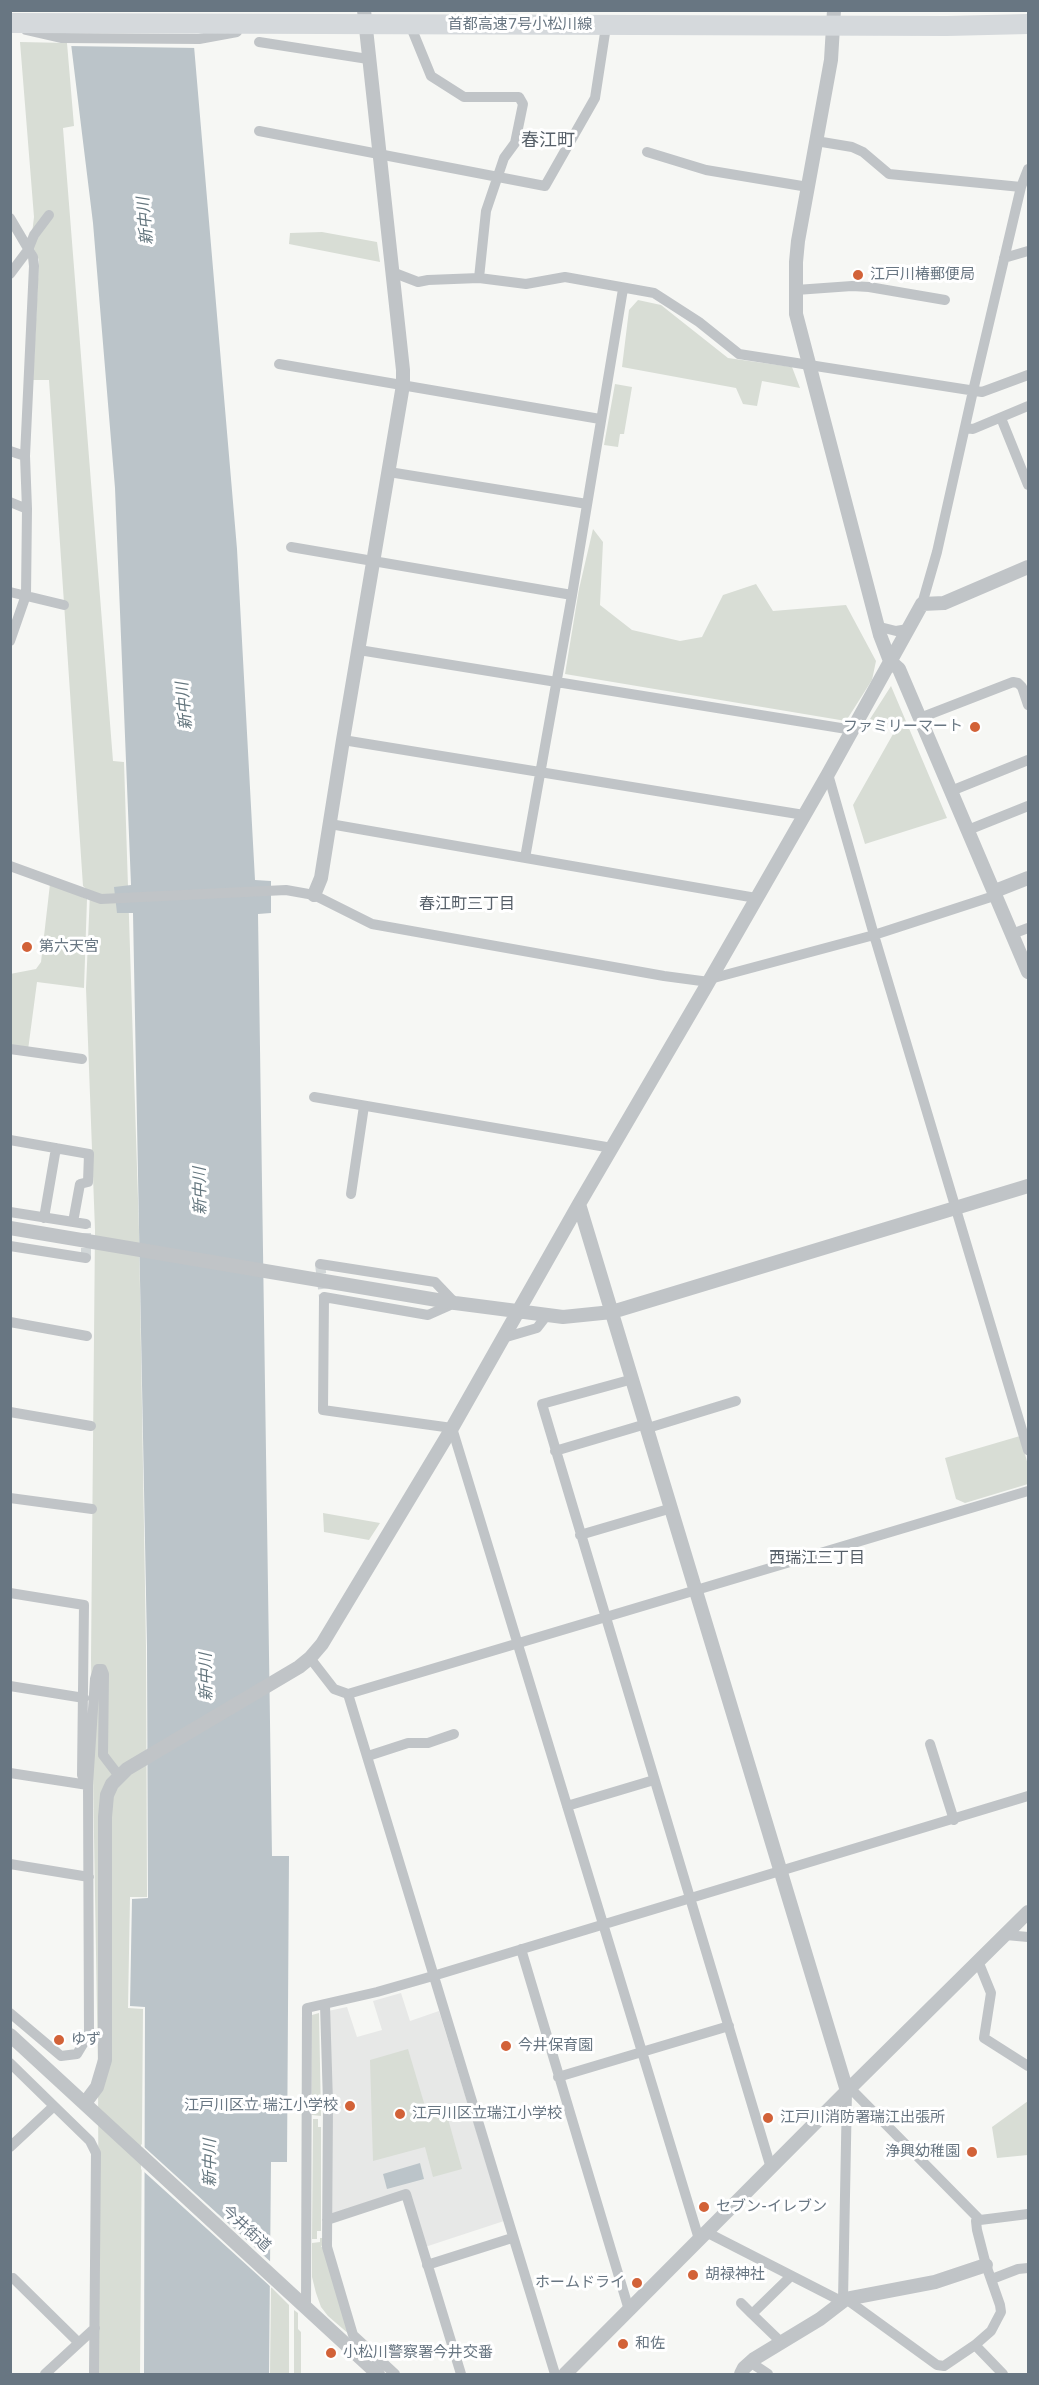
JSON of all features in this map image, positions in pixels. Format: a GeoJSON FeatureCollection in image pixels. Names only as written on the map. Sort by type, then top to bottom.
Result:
{"type":"FeatureCollection","features":[{"type":"Feature","properties":{"kind":"highway","name":"首都高速7号小松川線"},"geometry":{"type":"LineString","coordinates":[[263,10],[937,14],[1029,11]]}},
{"type":"Feature","properties":{"kind":"highway","name":"首都高速7号小松川線"},"geometry":{"type":"LineString","coordinates":[[19,27],[1029,24]]}},
{"type":"Feature","properties":{"kind":"street"},"geometry":{"type":"LineString","coordinates":[[231,10],[231,32]]}},
{"type":"Feature","properties":{"kind":"street"},"geometry":{"type":"LineString","coordinates":[[314,895],[321,878],[342,740],[403,385],[363,10]]}},
{"type":"Feature","properties":{"kind":"street"},"geometry":{"type":"LineString","coordinates":[[834,10],[831,60],[798,241],[796,315],[876,626],[890,661],[899,669],[1029,972]]}},
{"type":"Feature","properties":{"kind":"street"},"geometry":{"type":"LineString","coordinates":[[10,30],[19,27],[61,38],[199,39],[231,32],[833,34],[1029,32]]}},
{"type":"Feature","properties":{"kind":"street"},"geometry":{"type":"LineString","coordinates":[[413,32],[431,76],[464,97],[519,98],[523,104],[515,143],[504,158],[486,212],[479,278]]}},
{"type":"Feature","properties":{"kind":"street"},"geometry":{"type":"LineString","coordinates":[[259,131],[544,186],[595,98],[605,33]]}},
{"type":"Feature","properties":{"kind":"street"},"geometry":{"type":"LineString","coordinates":[[260,42],[368,59]]}},
{"type":"Feature","properties":{"kind":"street"},"geometry":{"type":"LineString","coordinates":[[816,141],[852,147],[863,152],[889,174],[1021,188]]}},
{"type":"Feature","properties":{"kind":"street"},"geometry":{"type":"LineString","coordinates":[[647,152],[706,170],[808,187]]}},
{"type":"Feature","properties":{"kind":"street"},"geometry":{"type":"LineString","coordinates":[[84,2103],[98,2087],[105,2060],[105,1817],[107,1795],[123,1772],[298,1667],[310,1658],[331,1632],[452,1428],[853,730],[921,604],[937,552],[1021,188],[1029,169]]}},
{"type":"Feature","properties":{"kind":"street"},"geometry":{"type":"LineString","coordinates":[[10,274],[49,215]]}},
{"type":"Feature","properties":{"kind":"street"},"geometry":{"type":"LineString","coordinates":[[10,218],[33,257],[34,266],[25,456],[26,595],[10,640]]}},
{"type":"Feature","properties":{"kind":"street"},"geometry":{"type":"LineString","coordinates":[[1004,258],[1029,251]]}},
{"type":"Feature","properties":{"kind":"street"},"geometry":{"type":"LineString","coordinates":[[392,272],[413,282],[479,278],[526,284],[565,277],[654,293],[699,322],[739,354],[982,392],[1029,375]]}},
{"type":"Feature","properties":{"kind":"street"},"geometry":{"type":"LineString","coordinates":[[796,290],[869,287],[945,300]]}},
{"type":"Feature","properties":{"kind":"street"},"geometry":{"type":"LineString","coordinates":[[525,858],[623,289]]}},
{"type":"Feature","properties":{"kind":"street"},"geometry":{"type":"LineString","coordinates":[[279,364],[600,419]]}},
{"type":"Feature","properties":{"kind":"street"},"geometry":{"type":"LineString","coordinates":[[965,428],[973,429],[1029,406]]}},
{"type":"Feature","properties":{"kind":"street"},"geometry":{"type":"LineString","coordinates":[[1001,418],[1029,485]]}},
{"type":"Feature","properties":{"kind":"street"},"geometry":{"type":"LineString","coordinates":[[10,451],[25,456]]}},
{"type":"Feature","properties":{"kind":"street"},"geometry":{"type":"LineString","coordinates":[[389,472],[587,504]]}},
{"type":"Feature","properties":{"kind":"street"},"geometry":{"type":"LineString","coordinates":[[10,502],[27,509]]}},
{"type":"Feature","properties":{"kind":"street"},"geometry":{"type":"LineString","coordinates":[[291,547],[572,595]]}},
{"type":"Feature","properties":{"kind":"street"},"geometry":{"type":"LineString","coordinates":[[921,604],[944,603],[1029,567]]}},
{"type":"Feature","properties":{"kind":"street"},"geometry":{"type":"LineString","coordinates":[[10,592],[64,605]]}},
{"type":"Feature","properties":{"kind":"street"},"geometry":{"type":"LineString","coordinates":[[876,626],[896,631],[908,629]]}},
{"type":"Feature","properties":{"kind":"street"},"geometry":{"type":"LineString","coordinates":[[359,650],[853,730]]}},
{"type":"Feature","properties":{"kind":"street"},"geometry":{"type":"LineString","coordinates":[[920,718],[1013,682],[1022,687],[1029,705]]}},
{"type":"Feature","properties":{"kind":"street"},"geometry":{"type":"LineString","coordinates":[[342,740],[804,815]]}},
{"type":"Feature","properties":{"kind":"street"},"geometry":{"type":"LineString","coordinates":[[951,791],[1029,760]]}},
{"type":"Feature","properties":{"kind":"street"},"geometry":{"type":"LineString","coordinates":[[828,774],[1029,1450]]}},
{"type":"Feature","properties":{"kind":"street"},"geometry":{"type":"LineString","coordinates":[[968,830],[1029,806]]}},
{"type":"Feature","properties":{"kind":"street"},"geometry":{"type":"LineString","coordinates":[[330,824],[756,898]]}},
{"type":"Feature","properties":{"kind":"street"},"geometry":{"type":"LineString","coordinates":[[10,866],[101,899],[286,890],[314,895],[372,924],[664,976],[709,981],[874,935],[996,893],[1029,878]]}},
{"type":"Feature","properties":{"kind":"street"},"geometry":{"type":"LineString","coordinates":[[1012,934],[1029,928]]}},
{"type":"Feature","properties":{"kind":"street"},"geometry":{"type":"LineString","coordinates":[[10,1049],[82,1059]]}},
{"type":"Feature","properties":{"kind":"street"},"geometry":{"type":"LineString","coordinates":[[314,1097],[612,1148]]}},
{"type":"Feature","properties":{"kind":"street"},"geometry":{"type":"LineString","coordinates":[[351,1194],[364,1106]]}},
{"type":"Feature","properties":{"kind":"street"},"geometry":{"type":"LineString","coordinates":[[10,1140],[89,1154],[88,1182],[80,1184],[73,1222]]}},
{"type":"Feature","properties":{"kind":"street"},"geometry":{"type":"LineString","coordinates":[[44,1218],[56,1148]]}},
{"type":"Feature","properties":{"kind":"street"},"geometry":{"type":"LineString","coordinates":[[10,1228],[455,1303],[563,1317],[612,1312],[1029,1186]]}},
{"type":"Feature","properties":{"kind":"street"},"geometry":{"type":"LineString","coordinates":[[579,1204],[849,2089],[843,2300]]}},
{"type":"Feature","properties":{"kind":"street"},"geometry":{"type":"LineString","coordinates":[[10,1212],[86,1224]]}},
{"type":"Feature","properties":{"kind":"street"},"geometry":{"type":"LineString","coordinates":[[10,1246],[86,1258]]}},
{"type":"Feature","properties":{"kind":"street"},"geometry":{"type":"LineString","coordinates":[[320,1264],[435,1282],[455,1303]]}},
{"type":"Feature","properties":{"kind":"street"},"geometry":{"type":"LineString","coordinates":[[452,1428],[323,1410],[324,1297],[428,1315],[455,1303]]}},
{"type":"Feature","properties":{"kind":"street"},"geometry":{"type":"LineString","coordinates":[[503,1338],[537,1328],[547,1315]]}},
{"type":"Feature","properties":{"kind":"street"},"geometry":{"type":"LineString","coordinates":[[10,1322],[87,1336]]}},
{"type":"Feature","properties":{"kind":"street"},"geometry":{"type":"LineString","coordinates":[[633,1378],[542,1404],[771,2168]]}},
{"type":"Feature","properties":{"kind":"street"},"geometry":{"type":"LineString","coordinates":[[555,1450],[736,1401]]}},
{"type":"Feature","properties":{"kind":"street"},"geometry":{"type":"LineString","coordinates":[[10,1412],[91,1426]]}},
{"type":"Feature","properties":{"kind":"street"},"geometry":{"type":"LineString","coordinates":[[452,1428],[642,2052],[702,2236],[843,2300],[944,2371],[991,2331],[1001,2312],[986,2265],[976,2221],[1029,2214]]}},
{"type":"Feature","properties":{"kind":"street"},"geometry":{"type":"LineString","coordinates":[[310,1658],[334,1689],[348,1694],[1029,1491]]}},
{"type":"Feature","properties":{"kind":"street"},"geometry":{"type":"LineString","coordinates":[[10,1498],[92,1509]]}},
{"type":"Feature","properties":{"kind":"street"},"geometry":{"type":"LineString","coordinates":[[580,1535],[672,1508]]}},
{"type":"Feature","properties":{"kind":"street"},"geometry":{"type":"LineString","coordinates":[[10,1593],[84,1605],[82,1775],[88,1785]]}},
{"type":"Feature","properties":{"kind":"street"},"geometry":{"type":"LineString","coordinates":[[10,2013],[61,2056],[77,2054],[89,2034],[88,1785],[95,1678],[98,1669],[102,1669],[104,1674],[103,1755],[123,1772]]}},
{"type":"Feature","properties":{"kind":"street"},"geometry":{"type":"LineString","coordinates":[[10,1686],[84,1698]]}},
{"type":"Feature","properties":{"kind":"street"},"geometry":{"type":"LineString","coordinates":[[348,1694],[555,2374]]}},
{"type":"Feature","properties":{"kind":"street"},"geometry":{"type":"LineString","coordinates":[[368,1756],[408,1743],[428,1743],[454,1734]]}},
{"type":"Feature","properties":{"kind":"street"},"geometry":{"type":"LineString","coordinates":[[930,1744],[954,1820]]}},
{"type":"Feature","properties":{"kind":"street"},"geometry":{"type":"LineString","coordinates":[[10,1773],[88,1785]]}},
{"type":"Feature","properties":{"kind":"street"},"geometry":{"type":"LineString","coordinates":[[567,1806],[654,1780]]}},
{"type":"Feature","properties":{"kind":"street"},"geometry":{"type":"LineString","coordinates":[[306,2307],[307,2008],[434,1976],[1029,1796]]}},
{"type":"Feature","properties":{"kind":"street"},"geometry":{"type":"LineString","coordinates":[[10,1863],[89,1877]]}},
{"type":"Feature","properties":{"kind":"street"},"geometry":{"type":"LineString","coordinates":[[565,2374],[1029,1912]]}},
{"type":"Feature","properties":{"kind":"street"},"geometry":{"type":"LineString","coordinates":[[1006,1935],[1029,1937]]}},
{"type":"Feature","properties":{"kind":"street"},"geometry":{"type":"LineString","coordinates":[[521,1949],[629,2310]]}},
{"type":"Feature","properties":{"kind":"street"},"geometry":{"type":"LineString","coordinates":[[978,1961],[991,1993],[984,2038],[1029,2066]]}},
{"type":"Feature","properties":{"kind":"street"},"geometry":{"type":"LineString","coordinates":[[325,2005],[328,2103],[327,2247],[353,2335],[395,2374]]}},
{"type":"Feature","properties":{"kind":"street"},"geometry":{"type":"LineString","coordinates":[[558,2076],[729,2026]]}},
{"type":"Feature","properties":{"kind":"street","name":"今井街道"},"geometry":{"type":"LineString","coordinates":[[10,2035],[378,2374]]}},
{"type":"Feature","properties":{"kind":"street"},"geometry":{"type":"LineString","coordinates":[[10,2063],[90,2141],[96,2153],[94,2374]]}},
{"type":"Feature","properties":{"kind":"street"},"geometry":{"type":"LineString","coordinates":[[849,2089],[980,2220]]}},
{"type":"Feature","properties":{"kind":"street"},"geometry":{"type":"LineString","coordinates":[[10,2146],[54,2106]]}},
{"type":"Feature","properties":{"kind":"street"},"geometry":{"type":"LineString","coordinates":[[327,2220],[406,2194],[460,2374]]}},
{"type":"Feature","properties":{"kind":"street"},"geometry":{"type":"LineString","coordinates":[[427,2265],[512,2238]]}},
{"type":"Feature","properties":{"kind":"street"},"geometry":{"type":"LineString","coordinates":[[741,2374],[750,2362],[820,2319],[843,2300],[935,2282],[986,2265]]}},
{"type":"Feature","properties":{"kind":"street"},"geometry":{"type":"LineString","coordinates":[[992,2279],[1018,2269],[1029,2268]]}},
{"type":"Feature","properties":{"kind":"street"},"geometry":{"type":"LineString","coordinates":[[752,2314],[790,2276]]}},
{"type":"Feature","properties":{"kind":"street"},"geometry":{"type":"LineString","coordinates":[[14,2278],[78,2342]]}},
{"type":"Feature","properties":{"kind":"street"},"geometry":{"type":"LineString","coordinates":[[741,2303],[781,2342]]}},
{"type":"Feature","properties":{"kind":"street"},"geometry":{"type":"LineString","coordinates":[[45,2374],[95,2328]]}},
{"type":"Feature","properties":{"kind":"street"},"geometry":{"type":"LineString","coordinates":[[975,2345],[1003,2374]]}},
{"type":"Feature","properties":{"kind":"street"},"geometry":{"type":"LineString","coordinates":[[750,2362],[768,2374]]}},
{"type":"Feature","properties":{"kind":"shaded area"},"geometry":{"type":"Polygon","coordinates":[[[20,42],[67,43],[74,126],[63,128],[113,761],[124,762],[139,1230],[146,1647],[147,1897],[130,1897],[128,2008],[143,2009],[140,2374],[99,2374],[98,2071],[91,1659],[95,1230],[86,988],[90,892],[83,886],[49,380],[33,380],[39,260],[31,242],[34,217],[20,42]]]}},
{"type":"Feature","properties":{"kind":"shaded area"},"geometry":{"type":"Polygon","coordinates":[[[322,232],[377,242],[380,262],[289,244],[290,233],[322,232]]]}},
{"type":"Feature","properties":{"kind":"shaded area"},"geometry":{"type":"Polygon","coordinates":[[[638,300],[661,305],[728,358],[792,367],[800,388],[762,381],[757,406],[743,404],[736,388],[622,367],[629,310],[638,300]]]}},
{"type":"Feature","properties":{"kind":"shaded area"},"geometry":{"type":"Polygon","coordinates":[[[615,384],[632,387],[624,434],[620,434],[618,447],[604,445],[615,384]]]}},
{"type":"Feature","properties":{"kind":"shaded area"},"geometry":{"type":"Polygon","coordinates":[[[593,529],[603,542],[600,605],[632,630],[680,641],[702,637],[723,595],[756,584],[773,611],[846,605],[876,661],[872,680],[846,721],[565,674],[579,589],[593,529]]]}},
{"type":"Feature","properties":{"kind":"shaded area"},"geometry":{"type":"Polygon","coordinates":[[[891,686],[947,818],[865,844],[853,805],[897,727],[870,719],[891,686]]]}},
{"type":"Feature","properties":{"kind":"shaded area"},"geometry":{"type":"Polygon","coordinates":[[[50,884],[87,899],[84,988],[37,982],[28,1050],[11,1047],[10,974],[36,969],[41,962],[50,884]]]}},
{"type":"Feature","properties":{"kind":"shaded area"},"geometry":{"type":"Polygon","coordinates":[[[1020,1436],[1028,1465],[1028,1484],[965,1503],[956,1499],[945,1458],[1020,1436]]]}},
{"type":"Feature","properties":{"kind":"shaded area"},"geometry":{"type":"Polygon","coordinates":[[[323,1513],[380,1523],[369,1540],[324,1532],[323,1513]]]}},
{"type":"Feature","properties":{"kind":"shaded area","name":"江戸川区立瑞江小学校"},"geometry":{"type":"Polygon","coordinates":[[[401,1993],[410,2021],[439,2011],[504,2221],[425,2247],[409,2191],[331,2215],[328,2011],[347,2007],[357,2037],[382,2030],[373,2001],[401,1993]]]}},
{"type":"Feature","properties":{"kind":"shaded area"},"geometry":{"type":"Polygon","coordinates":[[[319,2013],[321,2116],[312,2115],[312,2015],[319,2013]]]}},
{"type":"Feature","properties":{"kind":"shaded area"},"geometry":{"type":"Polygon","coordinates":[[[408,2049],[427,2113],[445,2108],[462,2169],[433,2177],[425,2147],[373,2161],[370,2060],[408,2049]]]}},
{"type":"Feature","properties":{"kind":"shaded area"},"geometry":{"type":"Polygon","coordinates":[[[1028,2101],[1028,2155],[997,2158],[992,2127],[1028,2101]]]}},
{"type":"Feature","properties":{"kind":"shaded area"},"geometry":{"type":"Polygon","coordinates":[[[313,2119],[318,2119],[318,2127],[321,2127],[321,2231],[317,2231],[317,2239],[312,2239],[313,2119]]]}},
{"type":"Feature","properties":{"kind":"shaded area"},"geometry":{"type":"Polygon","coordinates":[[[320,2238],[324,2238],[324,2245],[321,2246],[327,2253],[350,2335],[328,2316],[321,2307],[316,2293],[312,2277],[312,2243],[320,2242],[320,2238]]]}},
{"type":"Feature","properties":{"kind":"shaded area"},"geometry":{"type":"Polygon","coordinates":[[[271,2287],[289,2305],[289,2374],[270,2374],[271,2287]]]}},
{"type":"Feature","properties":{"kind":"shaded area"},"geometry":{"type":"Polygon","coordinates":[[[294,2310],[298,2313],[298,2329],[301,2332],[301,2374],[294,2374],[294,2310]]]}},
{"type":"Feature","properties":{"kind":"water","name":"新中川"},"geometry":{"type":"Polygon","coordinates":[[[67,11],[191,11],[237,549],[255,880],[271,881],[271,913],[258,914],[272,1856],[289,1856],[287,2162],[271,2162],[269,2374],[144,2374],[145,2007],[130,2006],[132,1899],[148,1898],[147,1646],[133,913],[117,913],[114,887],[131,885],[115,488],[93,223],[67,11]]]}},
{"type":"Feature","properties":{"kind":"water"},"geometry":{"type":"Polygon","coordinates":[[[420,2163],[424,2179],[387,2189],[383,2174],[420,2163]]]}},
{"type":"Feature","properties":{"kind":"pier"},"geometry":{"type":"Polygon","coordinates":[[[64,10],[194,10],[198,48],[68,46],[64,10]]]}},
{"type":"Feature","properties":{"kind":"pier"},"geometry":{"type":"Polygon","coordinates":[[[141,2144],[273,2264],[272,2288],[141,2169],[141,2144]]]}},
{"type":"Feature","properties":{"kind":"tunnel"},"geometry":{"type":"LineString","coordinates":[[86,1224],[86,1258]]}},
{"type":"Feature","properties":{"kind":"tunnel"},"geometry":{"type":"LineString","coordinates":[[320,1264],[324,1297]]}},
{"type":"Feature","properties":{"kind":"place","name":"江戸川椿郵便局"},"geometry":{"type":"Point","coordinates":[858,275]}},
{"type":"Feature","properties":{"kind":"place","name":"ファミリーマート"},"geometry":{"type":"Point","coordinates":[975,727]}},
{"type":"Feature","properties":{"kind":"place","name":"第六天宮"},"geometry":{"type":"Point","coordinates":[27,947]}},
{"type":"Feature","properties":{"kind":"place","name":"ゆず"},"geometry":{"type":"Point","coordinates":[59,2040]}},
{"type":"Feature","properties":{"kind":"place","name":"今井保育園"},"geometry":{"type":"Point","coordinates":[506,2046]}},
{"type":"Feature","properties":{"kind":"place","name":"江戸川区立 瑞江小学校"},"geometry":{"type":"Point","coordinates":[350,2106]}},
{"type":"Feature","properties":{"kind":"place","name":"江戸川区立瑞江小学校"},"geometry":{"type":"Point","coordinates":[400,2114]}},
{"type":"Feature","properties":{"kind":"place","name":"江戸川消防署瑞江出張所"},"geometry":{"type":"Point","coordinates":[768,2118]}},
{"type":"Feature","properties":{"kind":"place","name":"浄興幼稚園"},"geometry":{"type":"Point","coordinates":[972,2152]}},
{"type":"Feature","properties":{"kind":"place","name":"セブン-イレブン"},"geometry":{"type":"Point","coordinates":[704,2207]}},
{"type":"Feature","properties":{"kind":"place","name":"胡禄神社"},"geometry":{"type":"Point","coordinates":[693,2275]}},
{"type":"Feature","properties":{"kind":"place","name":"ホームドライ"},"geometry":{"type":"Point","coordinates":[637,2283]}},
{"type":"Feature","properties":{"kind":"place","name":"和佐"},"geometry":{"type":"Point","coordinates":[623,2344]}},
{"type":"Feature","properties":{"kind":"place","name":"小松川警察署今井交番"},"geometry":{"type":"Point","coordinates":[331,2353]}},
{"type":"Feature","properties":{"kind":"district","name":"春江町"},"geometry":{"type":"Point","coordinates":[548,141]}},
{"type":"Feature","properties":{"kind":"district","name":"春江町三丁目"},"geometry":{"type":"Point","coordinates":[467,905]}},
{"type":"Feature","properties":{"kind":"district","name":"西瑞江三丁目"},"geometry":{"type":"Point","coordinates":[817,1559]}}]}
